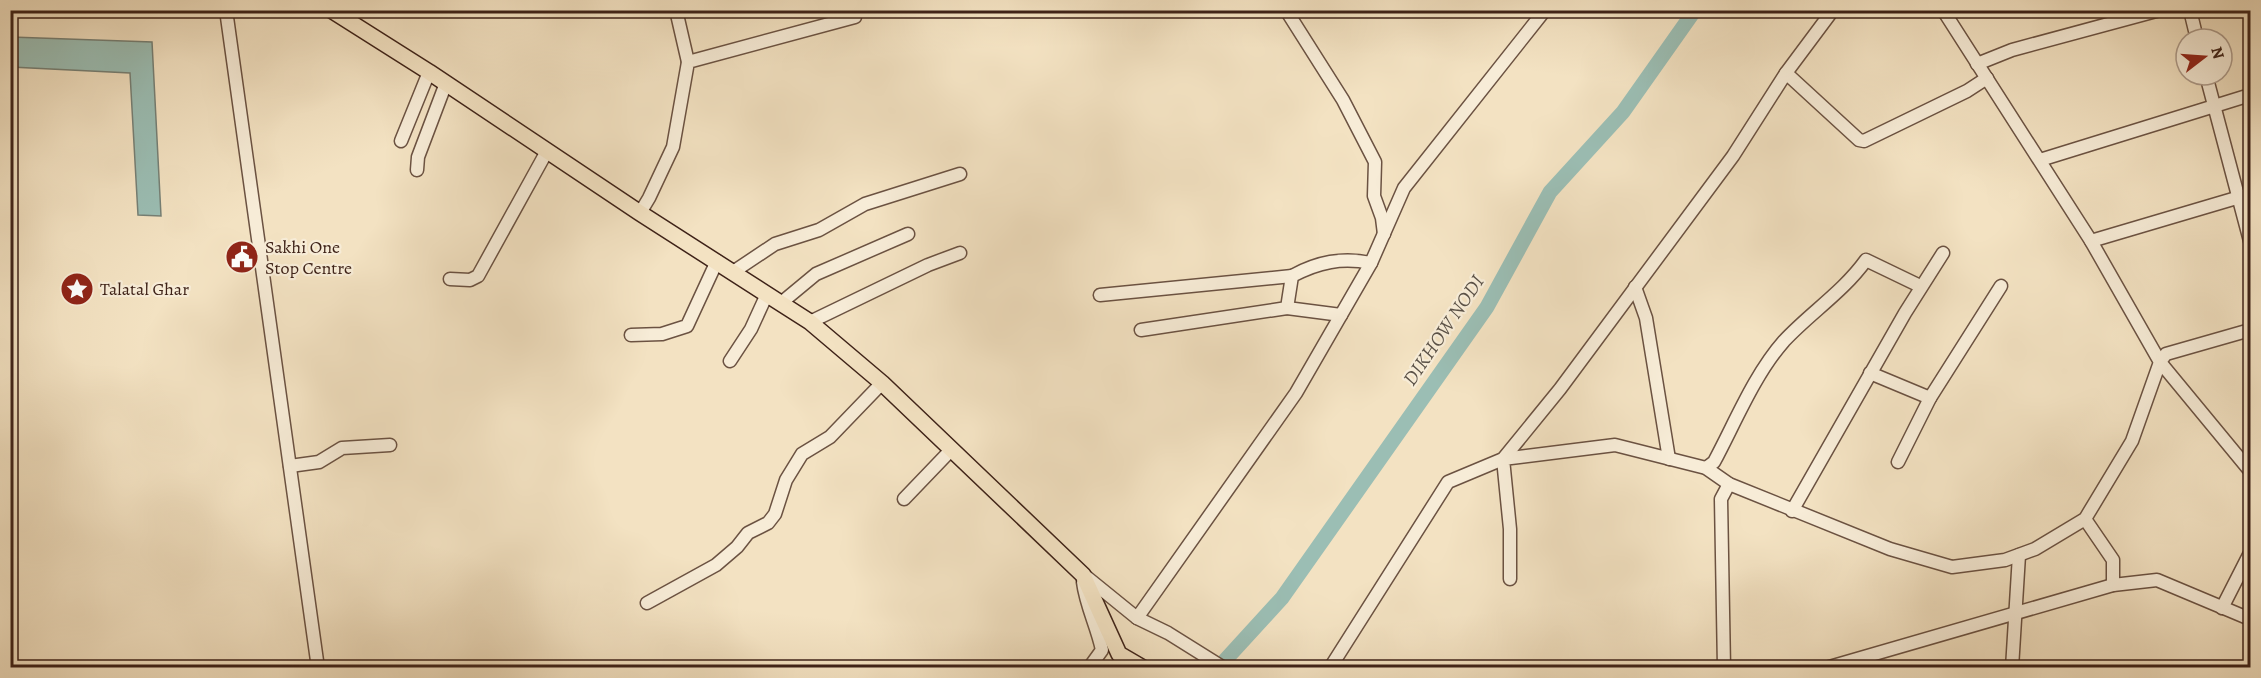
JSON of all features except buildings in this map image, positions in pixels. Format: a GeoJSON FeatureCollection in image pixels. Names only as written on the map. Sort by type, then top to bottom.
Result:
{"type":"FeatureCollection","features":[{"type":"Feature","properties":{"kind":"main road"},"geometry":{"type":"LineString","coordinates":[[331,10],[810,322],[882,383],[1083,575],[1105,629],[1119,654],[1143,668]]}},
{"type":"Feature","properties":{"kind":"street"},"geometry":{"type":"LineString","coordinates":[[226,10],[318,668]]}},
{"type":"Feature","properties":{"kind":"street"},"geometry":{"type":"LineString","coordinates":[[640,213],[673,147],[688,62],[676,10]]}},
{"type":"Feature","properties":{"kind":"street"},"geometry":{"type":"LineString","coordinates":[[688,62],[855,17],[856,10]]}},
{"type":"Feature","properties":{"kind":"street"},"geometry":{"type":"LineString","coordinates":[[1286,10],[1343,100],[1375,162],[1374,196],[1382,218],[1384,235]]}},
{"type":"Feature","properties":{"kind":"street"},"geometry":{"type":"LineString","coordinates":[[1137,618],[1296,393],[1371,263],[1404,188],[1545,10]]}},
{"type":"Feature","properties":{"kind":"street"},"geometry":{"type":"LineString","coordinates":[[1510,579],[1510,529],[1503,459],[1733,156],[1786,73],[1833,10]]}},
{"type":"Feature","properties":{"kind":"street"},"geometry":{"type":"LineString","coordinates":[[1943,10],[2091,241],[2160,362],[2250,471]]}},
{"type":"Feature","properties":{"kind":"street"},"geometry":{"type":"LineString","coordinates":[[1977,64],[2012,50],[2160,10]]}},
{"type":"Feature","properties":{"kind":"street"},"geometry":{"type":"LineString","coordinates":[[2190,10],[2194,27]]}},
{"type":"Feature","properties":{"kind":"street"},"geometry":{"type":"LineString","coordinates":[[401,141],[429,72]]}},
{"type":"Feature","properties":{"kind":"street"},"geometry":{"type":"LineString","coordinates":[[1786,73],[1859,141],[1864,141],[1967,91],[1987,78]]}},
{"type":"Feature","properties":{"kind":"street"},"geometry":{"type":"LineString","coordinates":[[417,170],[418,157],[446,83]]}},
{"type":"Feature","properties":{"kind":"street"},"geometry":{"type":"LineString","coordinates":[[2209,87],[2245,195],[2250,241]]}},
{"type":"Feature","properties":{"kind":"street"},"geometry":{"type":"LineString","coordinates":[[2040,160],[2250,95]]}},
{"type":"Feature","properties":{"kind":"street"},"geometry":{"type":"LineString","coordinates":[[450,279],[471,280],[478,276],[547,151]]}},
{"type":"Feature","properties":{"kind":"street"},"geometry":{"type":"LineString","coordinates":[[733,272],[776,244],[819,230],[865,204],[960,174]]}},
{"type":"Feature","properties":{"kind":"street"},"geometry":{"type":"LineString","coordinates":[[2091,241],[2245,195]]}},
{"type":"Feature","properties":{"kind":"street"},"geometry":{"type":"LineString","coordinates":[[781,303],[816,274],[908,234]]}},
{"type":"Feature","properties":{"kind":"street"},"geometry":{"type":"LineString","coordinates":[[1792,511],[1920,286],[1943,253]]}},
{"type":"Feature","properties":{"kind":"street"},"geometry":{"type":"LineString","coordinates":[[810,322],[928,265],[960,254]]}},
{"type":"Feature","properties":{"kind":"street"},"geometry":{"type":"LineString","coordinates":[[1100,295],[1292,276],[1313,264],[1352,259],[1371,263]]}},
{"type":"Feature","properties":{"kind":"street"},"geometry":{"type":"LineString","coordinates":[[1706,468],[1714,462],[1766,365],[1784,342],[1852,280],[1866,260],[1920,286]]}},
{"type":"Feature","properties":{"kind":"street"},"geometry":{"type":"LineString","coordinates":[[631,335],[662,334],[687,326],[717,261]]}},
{"type":"Feature","properties":{"kind":"street"},"geometry":{"type":"LineString","coordinates":[[1287,308],[1292,276]]}},
{"type":"Feature","properties":{"kind":"street"},"geometry":{"type":"LineString","coordinates":[[1898,462],[1930,398],[2001,286]]}},
{"type":"Feature","properties":{"kind":"street"},"geometry":{"type":"LineString","coordinates":[[1635,287],[1646,318],[1669,459]]}},
{"type":"Feature","properties":{"kind":"street"},"geometry":{"type":"LineString","coordinates":[[730,361],[751,329],[767,294]]}},
{"type":"Feature","properties":{"kind":"street"},"geometry":{"type":"LineString","coordinates":[[1141,330],[1287,308],[1304,313],[1341,315]]}},
{"type":"Feature","properties":{"kind":"street"},"geometry":{"type":"LineString","coordinates":[[1330,668],[1448,482],[1503,459],[1615,446],[1706,468],[1730,484],[1890,549],[1952,567],[2005,560],[2035,549],[2085,519],[2132,441],[2160,362],[2166,354],[2250,330]]}},
{"type":"Feature","properties":{"kind":"street"},"geometry":{"type":"LineString","coordinates":[[1870,373],[1930,398]]}},
{"type":"Feature","properties":{"kind":"street"},"geometry":{"type":"LineString","coordinates":[[647,603],[716,565],[737,547],[748,533],[768,523],[775,514],[786,480],[802,454],[830,437],[882,383]]}},
{"type":"Feature","properties":{"kind":"street"},"geometry":{"type":"LineString","coordinates":[[290,466],[319,462],[342,448],[390,445]]}},
{"type":"Feature","properties":{"kind":"street"},"geometry":{"type":"LineString","coordinates":[[904,499],[951,450]]}},
{"type":"Feature","properties":{"kind":"street"},"geometry":{"type":"LineString","coordinates":[[1724,668],[1721,499],[1730,484]]}},
{"type":"Feature","properties":{"kind":"street"},"geometry":{"type":"LineString","coordinates":[[2085,519],[2113,560],[2113,585]]}},
{"type":"Feature","properties":{"kind":"street"},"geometry":{"type":"LineString","coordinates":[[2222,608],[2250,553]]}},
{"type":"Feature","properties":{"kind":"street"},"geometry":{"type":"LineString","coordinates":[[2012,668],[2019,555]]}},
{"type":"Feature","properties":{"kind":"street"},"geometry":{"type":"LineString","coordinates":[[1083,575],[1137,618],[1168,633],[1224,668]]}},
{"type":"Feature","properties":{"kind":"street"},"geometry":{"type":"LineString","coordinates":[[1083,575],[1086,603],[1098,630],[1102,650],[1089,668]]}},
{"type":"Feature","properties":{"kind":"street"},"geometry":{"type":"LineString","coordinates":[[1826,668],[1860,663],[2113,585],[2157,580],[2250,619]]}},
{"type":"Feature","properties":{"kind":"water"},"geometry":{"type":"Polygon","coordinates":[[[11,37],[152,42],[161,216],[138,215],[130,73],[11,67],[11,37]]]}},
{"type":"Feature","properties":{"kind":"waterway","name":"DIKHOW NODI"},"geometry":{"type":"LineString","coordinates":[[1218,668],[1282,598],[1487,307],[1550,192],[1623,112],[1695,10]]}},
{"type":"Feature","properties":{"kind":"place","name":"Sakhi One Stop Centre"},"geometry":{"type":"Point","coordinates":[242,257]}},
{"type":"Feature","properties":{"kind":"place","name":"Talatal Ghar"},"geometry":{"type":"Point","coordinates":[77,289]}}]}
